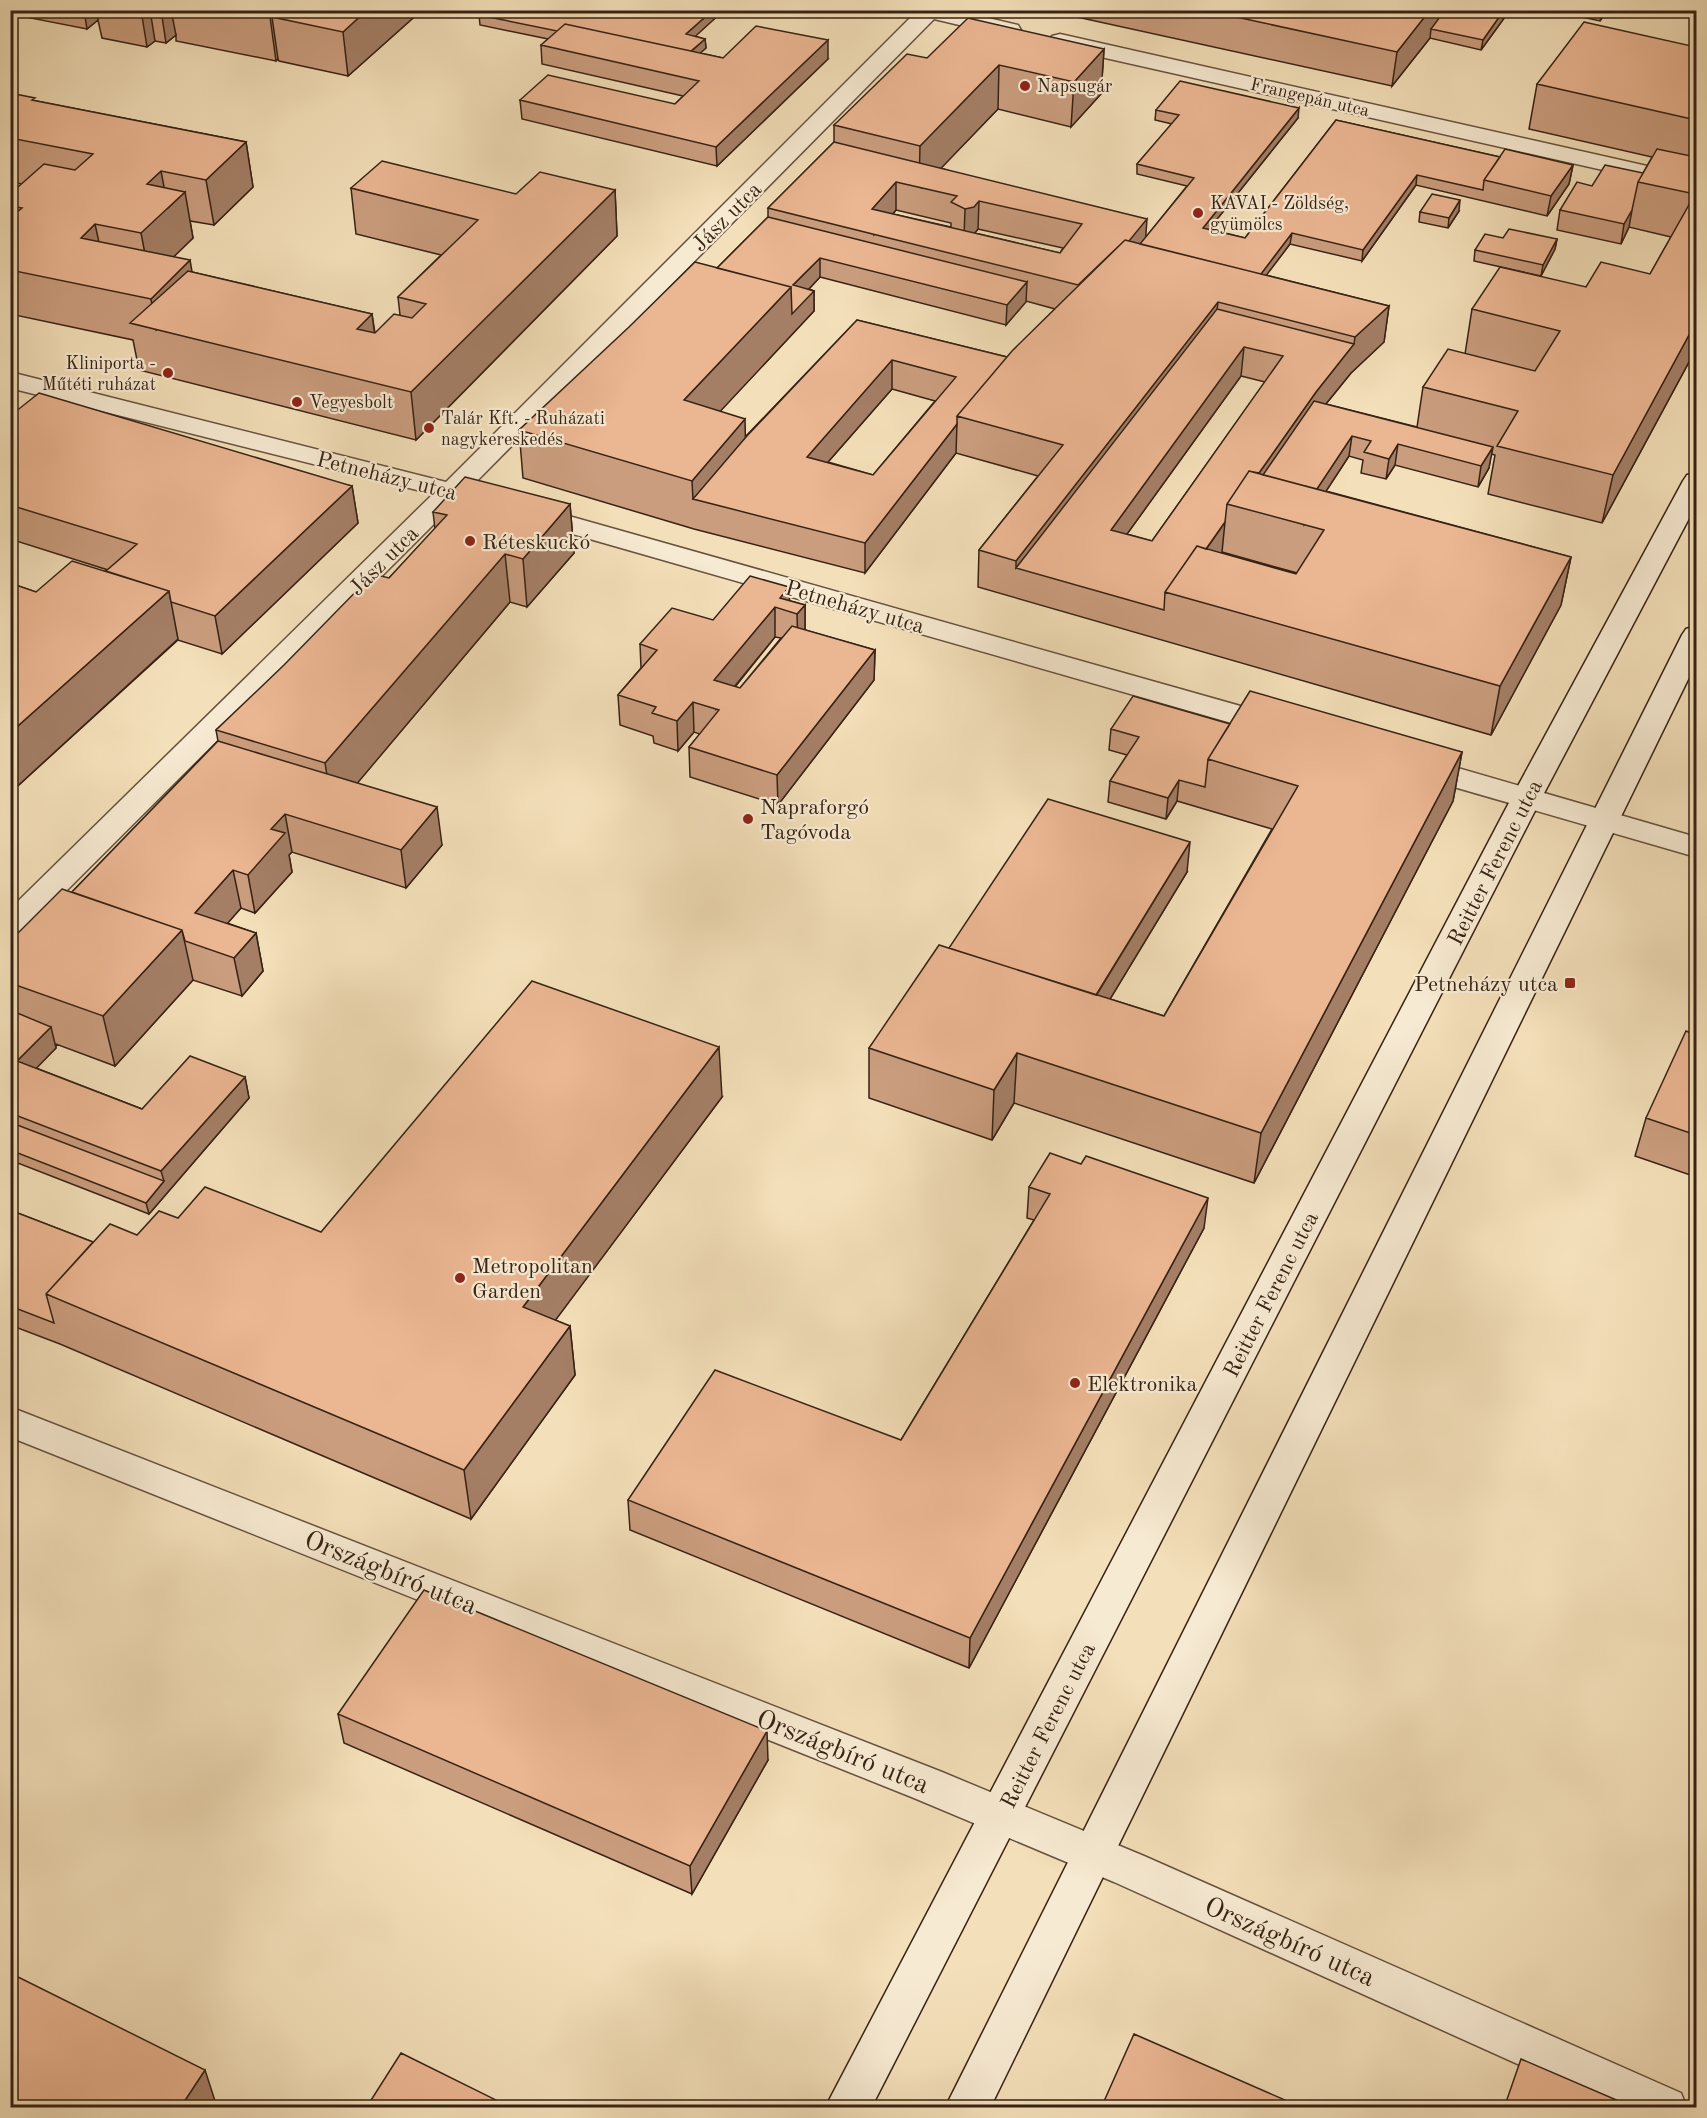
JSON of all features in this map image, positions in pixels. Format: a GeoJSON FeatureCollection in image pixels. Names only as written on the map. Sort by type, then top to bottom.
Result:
{"type":"FeatureCollection","features":[{"type":"Feature","properties":{"kind":"street","name":"Frangepán utca"},"geometry":{"type":"LineString","coordinates":[[927,11],[1696,184]]}},
{"type":"Feature","properties":{"kind":"street","name":"Jász utca"},"geometry":{"type":"LineString","coordinates":[[10,928],[452,491],[927,11]]}},
{"type":"Feature","properties":{"kind":"street","name":"Petneházy utca"},"geometry":{"type":"LineString","coordinates":[[10,380],[452,491],[1301,733]]}},
{"type":"Feature","properties":{"kind":"street","name":"Reitter Ferenc utca"},"geometry":{"type":"LineString","coordinates":[[847,2108],[1527,797],[1696,481]]}},
{"type":"Feature","properties":{"kind":"street"},"geometry":{"type":"LineString","coordinates":[[967,2108],[1696,635]]}},
{"type":"Feature","properties":{"kind":"street"},"geometry":{"type":"LineString","coordinates":[[1393,759],[1696,847]]}},
{"type":"Feature","properties":{"kind":"street","name":"Országbíró utca"},"geometry":{"type":"LineString","coordinates":[[10,1421],[1093,1853],[1665,2108]]}},
{"type":"Feature","properties":{"kind":"building"},"geometry":{"type":"Polygon","coordinates":[[[237,10],[278,10],[270,17],[237,10]]]}},
{"type":"Feature","properties":{"kind":"building"},"geometry":{"type":"Polygon","coordinates":[[[280,10],[367,10],[343,32],[272,17],[280,10]]]}},
{"type":"Feature","properties":{"kind":"building"},"geometry":{"type":"Polygon","coordinates":[[[485,10],[558,10],[584,16],[590,10],[713,10],[686,34],[705,39],[691,51],[565,24],[557,31],[479,15],[485,10]]]}},
{"type":"Feature","properties":{"kind":"building"},"geometry":{"type":"Polygon","coordinates":[[[1204,10],[1430,10],[1397,52],[1204,10]]]}},
{"type":"Feature","properties":{"kind":"building"},"geometry":{"type":"Polygon","coordinates":[[[1445,10],[1504,10],[1483,40],[1431,29],[1445,10]]]}},
{"type":"Feature","properties":{"kind":"building"},"geometry":{"type":"Polygon","coordinates":[[[968,18],[1104,49],[1074,82],[999,65],[920,146],[834,125],[907,54],[927,58],[968,18]]]}},
{"type":"Feature","properties":{"kind":"building"},"geometry":{"type":"Polygon","coordinates":[[[1584,22],[1696,47],[1696,120],[1537,84],[1584,22]]]}},
{"type":"Feature","properties":{"kind":"building"},"geometry":{"type":"Polygon","coordinates":[[[565,24],[723,58],[756,26],[828,40],[716,147],[520,100],[548,75],[675,104],[699,81],[541,45],[565,24]]]}},
{"type":"Feature","properties":{"kind":"building"},"geometry":{"type":"Polygon","coordinates":[[[1180,81],[1299,108],[1203,228],[1245,238],[1336,120],[1500,157],[1484,180],[1483,190],[1417,175],[1363,250],[1292,233],[1261,274],[1140,244],[1194,178],[1137,164],[1179,115],[1156,110],[1180,81]]]}},
{"type":"Feature","properties":{"kind":"building"},"geometry":{"type":"Polygon","coordinates":[[[10,93],[35,98],[32,100],[246,142],[206,180],[161,171],[147,184],[185,192],[141,233],[95,224],[81,238],[190,260],[151,299],[10,270],[10,218],[22,208],[10,206],[10,194],[44,164],[75,170],[93,154],[10,138],[10,93]]]}},
{"type":"Feature","properties":{"kind":"building"},"geometry":{"type":"Polygon","coordinates":[[[834,142],[1147,219],[1129,241],[1125,240],[1078,285],[768,208],[834,142]],[[896,182],[872,209],[1060,253],[1082,224],[979,201],[974,207],[965,209],[951,202],[957,196],[896,182]]]}},
{"type":"Feature","properties":{"kind":"building"},"geometry":{"type":"Polygon","coordinates":[[[1505,149],[1573,165],[1551,196],[1484,180],[1505,149]]]}},
{"type":"Feature","properties":{"kind":"building"},"geometry":{"type":"Polygon","coordinates":[[[1657,149],[1696,157],[1696,322],[1613,475],[1497,446],[1518,411],[1423,387],[1448,349],[1535,371],[1560,331],[1472,309],[1500,267],[1586,287],[1601,262],[1650,274],[1695,194],[1638,182],[1657,149]]]}},
{"type":"Feature","properties":{"kind":"building"},"geometry":{"type":"Polygon","coordinates":[[[382,161],[516,194],[540,172],[615,190],[411,392],[130,323],[188,271],[372,314],[357,329],[375,333],[394,314],[412,318],[426,304],[398,297],[478,220],[351,188],[382,161]]]}},
{"type":"Feature","properties":{"kind":"building"},"geometry":{"type":"Polygon","coordinates":[[[1605,165],[1643,173],[1638,182],[1632,210],[1624,224],[1560,210],[1577,182],[1592,186],[1605,165]]]}},
{"type":"Feature","properties":{"kind":"building"},"geometry":{"type":"Polygon","coordinates":[[[1432,194],[1460,200],[1449,218],[1420,212],[1432,194]]]}},
{"type":"Feature","properties":{"kind":"building"},"geometry":{"type":"Polygon","coordinates":[[[768,217],[1027,282],[1007,305],[820,258],[793,285],[814,291],[792,314],[791,287],[717,268],[768,217]]]}},
{"type":"Feature","properties":{"kind":"building"},"geometry":{"type":"Polygon","coordinates":[[[1509,229],[1557,239],[1543,265],[1475,250],[1485,234],[1503,238],[1509,229]]]}},
{"type":"Feature","properties":{"kind":"building"},"geometry":{"type":"Polygon","coordinates":[[[1125,240],[1389,306],[1355,337],[1218,302],[1016,561],[979,550],[1063,445],[957,416],[1012,351],[1125,240]]]}},
{"type":"Feature","properties":{"kind":"building"},"geometry":{"type":"Polygon","coordinates":[[[695,262],[791,287],[684,400],[745,419],[692,481],[519,430],[629,327],[695,262]]]}},
{"type":"Feature","properties":{"kind":"building"},"geometry":{"type":"Polygon","coordinates":[[[1217,309],[1354,344],[1316,392],[1259,473],[1249,471],[1227,504],[1225,522],[1206,549],[1197,546],[1165,592],[1164,610],[1016,568],[1217,309]],[[1244,347],[1111,530],[1152,541],[1283,356],[1244,347]]]}},
{"type":"Feature","properties":{"kind":"building"},"geometry":{"type":"Polygon","coordinates":[[[857,320],[1007,357],[957,416],[957,424],[865,543],[693,499],[746,437],[857,320]],[[892,360],[807,457],[873,475],[956,377],[892,360]]]}},
{"type":"Feature","properties":{"kind":"building"},"geometry":{"type":"Polygon","coordinates":[[[39,393],[352,486],[215,616],[171,602],[169,591],[106,571],[137,544],[10,505],[10,416],[39,393]]]}},
{"type":"Feature","properties":{"kind":"building"},"geometry":{"type":"Polygon","coordinates":[[[1314,401],[1493,447],[1481,466],[1398,444],[1389,459],[1364,452],[1371,441],[1352,436],[1317,489],[1263,475],[1314,401]]]}},
{"type":"Feature","properties":{"kind":"building"},"geometry":{"type":"Polygon","coordinates":[[[1249,471],[1571,557],[1500,686],[1165,592],[1197,546],[1296,574],[1324,530],[1227,504],[1249,471]]]}},
{"type":"Feature","properties":{"kind":"building"},"geometry":{"type":"Polygon","coordinates":[[[465,477],[570,504],[523,559],[505,554],[325,763],[216,730],[284,665],[373,574],[389,578],[447,515],[433,512],[465,477]]]}},
{"type":"Feature","properties":{"kind":"building"},"geometry":{"type":"Polygon","coordinates":[[[72,561],[169,591],[10,733],[10,583],[36,592],[72,561]]]}},
{"type":"Feature","properties":{"kind":"building","name":"Napraforgó Tagóvoda"},"geometry":{"type":"Polygon","coordinates":[[[750,576],[789,587],[780,598],[805,605],[797,614],[775,607],[714,680],[740,688],[792,626],[875,650],[777,775],[689,747],[719,710],[693,702],[677,721],[652,713],[656,707],[618,695],[657,650],[640,644],[672,608],[713,620],[750,576]]]}},
{"type":"Feature","properties":{"kind":"building"},"geometry":{"type":"Polygon","coordinates":[[[1250,691],[1462,752],[1261,1133],[1017,1053],[994,1090],[869,1048],[939,945],[1164,1016],[1298,786],[1208,759],[1250,691]]]}},
{"type":"Feature","properties":{"kind":"building"},"geometry":{"type":"Polygon","coordinates":[[[1133,696],[1230,724],[1208,759],[1205,787],[1179,780],[1168,798],[1110,781],[1139,737],[1111,729],[1133,696]]]}},
{"type":"Feature","properties":{"kind":"building"},"geometry":{"type":"Polygon","coordinates":[[[218,741],[437,807],[401,850],[285,814],[271,829],[285,833],[248,875],[233,870],[195,913],[256,933],[234,958],[185,941],[182,930],[72,892],[218,741]]]}},
{"type":"Feature","properties":{"kind":"building"},"geometry":{"type":"Polygon","coordinates":[[[1048,799],[1190,842],[1096,995],[949,948],[1048,799]]]}},
{"type":"Feature","properties":{"kind":"building"},"geometry":{"type":"Polygon","coordinates":[[[62,889],[182,930],[103,1016],[10,983],[10,941],[62,889]]]}},
{"type":"Feature","properties":{"kind":"building","name":"Metropolitan Garden"},"geometry":{"type":"Polygon","coordinates":[[[532,981],[719,1047],[523,1307],[570,1326],[464,1470],[46,1294],[110,1224],[137,1235],[159,1211],[178,1218],[205,1187],[321,1232],[532,981]]]}},
{"type":"Feature","properties":{"kind":"building"},"geometry":{"type":"Polygon","coordinates":[[[10,1010],[51,1027],[17,1061],[142,1109],[190,1056],[245,1077],[161,1171],[10,1113],[10,1010]]]}},
{"type":"Feature","properties":{"kind":"building"},"geometry":{"type":"Polygon","coordinates":[[[1686,1031],[1696,1035],[1696,1135],[1646,1118],[1686,1031]]]}},
{"type":"Feature","properties":{"kind":"building"},"geometry":{"type":"Polygon","coordinates":[[[10,1124],[164,1181],[146,1203],[10,1150],[10,1124]]]}},
{"type":"Feature","properties":{"kind":"building"},"geometry":{"type":"Polygon","coordinates":[[[1050,1153],[1081,1164],[1086,1156],[1208,1198],[970,1638],[628,1500],[715,1370],[901,1440],[1050,1194],[1029,1187],[1050,1153]]]}},
{"type":"Feature","properties":{"kind":"building"},"geometry":{"type":"Polygon","coordinates":[[[10,1210],[93,1242],[46,1294],[54,1323],[10,1306],[10,1210]]]}},
{"type":"Feature","properties":{"kind":"building"},"geometry":{"type":"Polygon","coordinates":[[[424,1590],[767,1731],[690,1866],[338,1714],[424,1590]]]}},
{"type":"Feature","properties":{"kind":"building"},"geometry":{"type":"Polygon","coordinates":[[[10,1973],[205,2070],[180,2108],[10,2108],[10,1973]]]}},
{"type":"Feature","properties":{"kind":"building"},"geometry":{"type":"Polygon","coordinates":[[[1134,2034],[1303,2108],[1101,2108],[1134,2034]]]}},
{"type":"Feature","properties":{"kind":"building"},"geometry":{"type":"Polygon","coordinates":[[[401,2053],[512,2108],[366,2108],[401,2053]]]}},
{"type":"Feature","properties":{"kind":"building"},"geometry":{"type":"Polygon","coordinates":[[[1521,2059],[1635,2108],[1504,2108],[1521,2059]]]}},
{"type":"Feature","properties":{"kind":"place","name":"Napsugár"},"geometry":{"type":"Point","coordinates":[1025,86]}},
{"type":"Feature","properties":{"kind":"place","name":"KAVAI - Zöldség, gyümölcs"},"geometry":{"type":"Point","coordinates":[1198,213]}},
{"type":"Feature","properties":{"kind":"place","name":"Kliniporta - Műtéti ruházat"},"geometry":{"type":"Point","coordinates":[168,373]}},
{"type":"Feature","properties":{"kind":"place","name":"Vegyesbolt"},"geometry":{"type":"Point","coordinates":[297,402]}},
{"type":"Feature","properties":{"kind":"place","name":"Talár Kft. - Ruházati nagykereskedés"},"geometry":{"type":"Point","coordinates":[429,428]}},
{"type":"Feature","properties":{"kind":"place","name":"Réteskuckó"},"geometry":{"type":"Point","coordinates":[470,541]}},
{"type":"Feature","properties":{"kind":"place","name":"Napraforgó Tagóvoda"},"geometry":{"type":"Point","coordinates":[748,819]}},
{"type":"Feature","properties":{"kind":"place","name":"Petneházy utca"},"geometry":{"type":"Point","coordinates":[1570,983]}},
{"type":"Feature","properties":{"kind":"place","name":"Metropolitan Garden"},"geometry":{"type":"Point","coordinates":[460,1278]}},
{"type":"Feature","properties":{"kind":"place","name":"Elektronika"},"geometry":{"type":"Point","coordinates":[1075,1383]}}]}
